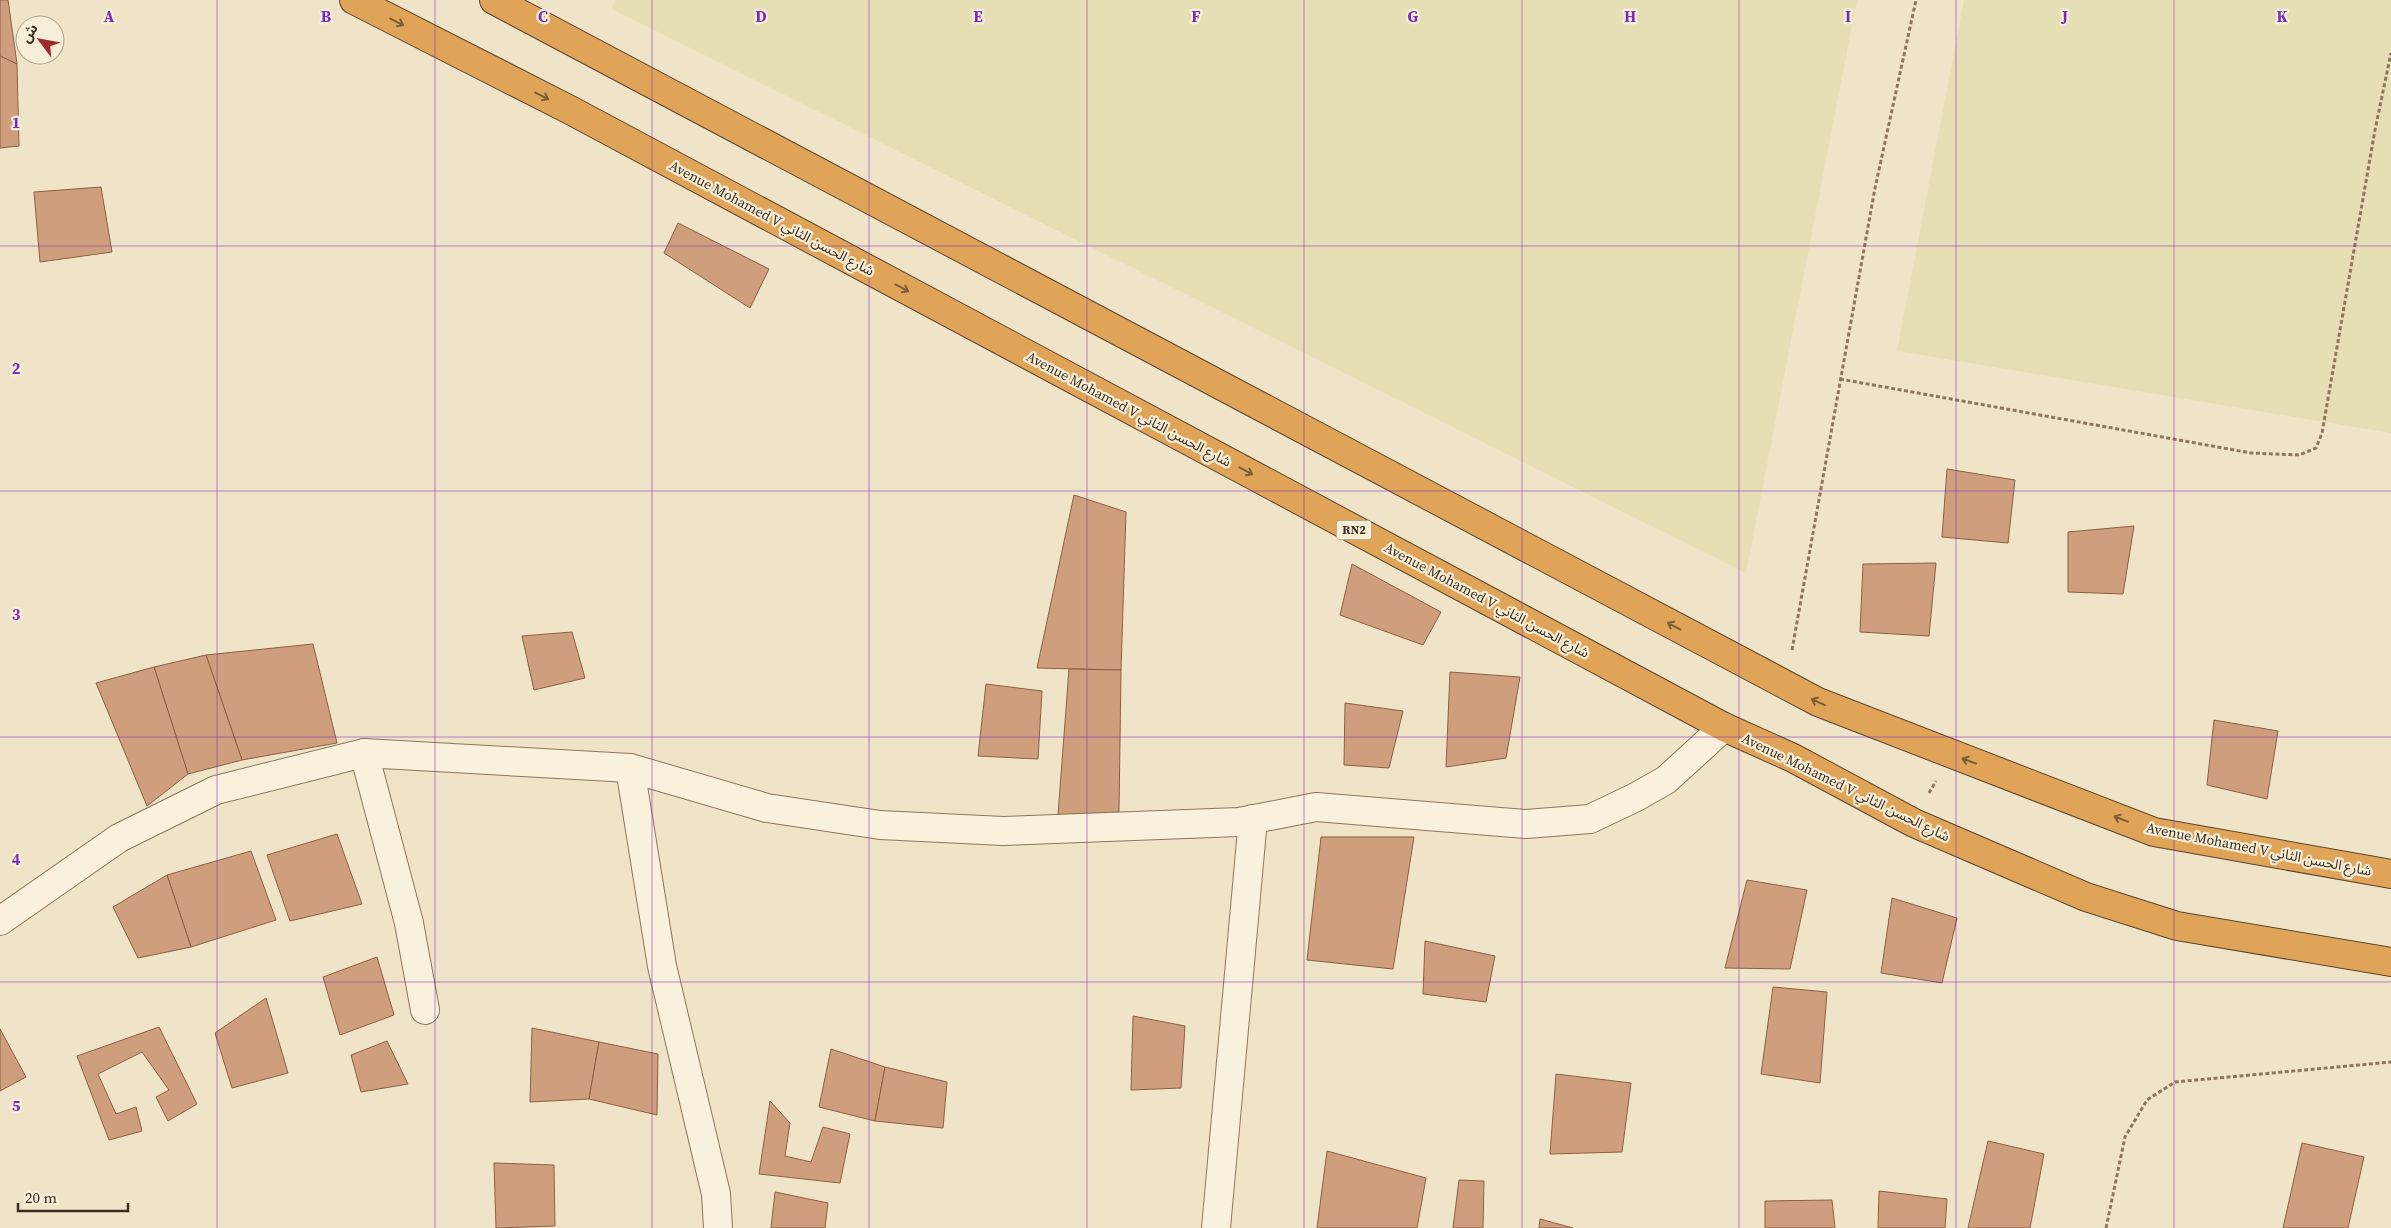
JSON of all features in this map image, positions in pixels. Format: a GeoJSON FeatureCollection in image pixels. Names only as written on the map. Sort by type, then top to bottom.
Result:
{"type":"FeatureCollection","features":[{"type":"Feature","properties":{"kind":"highway","name":"Avenue Mohamed V شارع الحسن الثاني"},"geometry":{"type":"LineString","coordinates":[[354,0],[572,111],[1724,727],[1793,758],[1914,823],[2086,897],[2177,926],[2391,962]]}},
{"type":"Feature","properties":{"kind":"highway","name":"Avenue Mohamed V شارع الحسن الثاني"},"geometry":{"type":"LineString","coordinates":[[494,0],[1818,702],[2154,832],[2391,874]]}},
{"type":"Feature","properties":{"kind":"street"},"geometry":{"type":"LineString","coordinates":[[0,921],[120,838],[216,790],[364,753],[630,768],[767,808],[880,825],[1003,831],[1239,822],[1316,807],[1526,824],[1590,819],[1666,780],[1724,727]]}},
{"type":"Feature","properties":{"kind":"street"},"geometry":{"type":"LineString","coordinates":[[364,753],[409,923],[425,1010]]}},
{"type":"Feature","properties":{"kind":"street"},"geometry":{"type":"LineString","coordinates":[[630,768],[662,966],[716,1194],[718,1228]]}},
{"type":"Feature","properties":{"kind":"street"},"geometry":{"type":"LineString","coordinates":[[1216,1228],[1253,818]]}},
{"type":"Feature","properties":{"kind":"path"},"geometry":{"type":"LineString","coordinates":[[1785,685],[1875,188],[1916,0]]}},
{"type":"Feature","properties":{"kind":"path"},"geometry":{"type":"LineString","coordinates":[[1840,379],[2251,453],[2299,455],[2316,448],[2322,433],[2375,130],[2391,53]]}},
{"type":"Feature","properties":{"kind":"path"},"geometry":{"type":"LineString","coordinates":[[1914,823],[1950,754]]}},
{"type":"Feature","properties":{"kind":"path"},"geometry":{"type":"LineString","coordinates":[[2106,1228],[2125,1136],[2147,1100],[2175,1082],[2391,1062]]}},
{"type":"Feature","properties":{"kind":"shaded area"},"geometry":{"type":"Polygon","coordinates":[[[615,0],[1857,0],[1746,573],[612,9],[615,0]]]}},
{"type":"Feature","properties":{"kind":"shaded area"},"geometry":{"type":"Polygon","coordinates":[[[1964,0],[2391,0],[2391,433],[1897,351],[1964,0]]]}},
{"type":"Feature","properties":{"kind":"building"},"geometry":{"type":"Polygon","coordinates":[[[0,0],[8,0],[15,63],[0,56],[0,0]]]}},
{"type":"Feature","properties":{"kind":"building"},"geometry":{"type":"Polygon","coordinates":[[[0,56],[17,65],[19,146],[0,148],[0,56]]]}},
{"type":"Feature","properties":{"kind":"building"},"geometry":{"type":"Polygon","coordinates":[[[101,187],[112,252],[40,262],[34,192],[101,187]]]}},
{"type":"Feature","properties":{"kind":"building"},"geometry":{"type":"Polygon","coordinates":[[[678,223],[769,269],[750,308],[664,253],[678,223]]]}},
{"type":"Feature","properties":{"kind":"building"},"geometry":{"type":"Polygon","coordinates":[[[1947,469],[2015,480],[2008,543],[1942,537],[1947,469]]]}},
{"type":"Feature","properties":{"kind":"building"},"geometry":{"type":"Polygon","coordinates":[[[1074,495],[1126,512],[1121,670],[1037,668],[1074,495]]]}},
{"type":"Feature","properties":{"kind":"building"},"geometry":{"type":"Polygon","coordinates":[[[2134,526],[2123,594],[2068,592],[2068,532],[2134,526]]]}},
{"type":"Feature","properties":{"kind":"building"},"geometry":{"type":"Polygon","coordinates":[[[1936,563],[1929,636],[1860,632],[1863,564],[1936,563]]]}},
{"type":"Feature","properties":{"kind":"building"},"geometry":{"type":"Polygon","coordinates":[[[1352,564],[1441,612],[1423,645],[1340,615],[1352,564]]]}},
{"type":"Feature","properties":{"kind":"building"},"geometry":{"type":"Polygon","coordinates":[[[572,632],[585,678],[534,690],[522,636],[572,632]]]}},
{"type":"Feature","properties":{"kind":"building"},"geometry":{"type":"Polygon","coordinates":[[[313,644],[337,743],[242,760],[206,655],[313,644]]]}},
{"type":"Feature","properties":{"kind":"building"},"geometry":{"type":"Polygon","coordinates":[[[206,655],[242,760],[188,774],[154,667],[206,655]]]}},
{"type":"Feature","properties":{"kind":"building"},"geometry":{"type":"Polygon","coordinates":[[[154,667],[188,774],[147,806],[96,683],[154,667]]]}},
{"type":"Feature","properties":{"kind":"building"},"geometry":{"type":"Polygon","coordinates":[[[1069,669],[1121,670],[1119,812],[1058,815],[1069,669]]]}},
{"type":"Feature","properties":{"kind":"building"},"geometry":{"type":"Polygon","coordinates":[[[1450,672],[1520,677],[1506,758],[1446,767],[1450,672]]]}},
{"type":"Feature","properties":{"kind":"building"},"geometry":{"type":"Polygon","coordinates":[[[986,684],[1042,691],[1038,759],[978,756],[986,684]]]}},
{"type":"Feature","properties":{"kind":"building"},"geometry":{"type":"Polygon","coordinates":[[[1345,703],[1403,711],[1389,768],[1344,765],[1345,703]]]}},
{"type":"Feature","properties":{"kind":"building"},"geometry":{"type":"Polygon","coordinates":[[[2214,720],[2278,731],[2267,799],[2207,785],[2214,720]]]}},
{"type":"Feature","properties":{"kind":"building"},"geometry":{"type":"Polygon","coordinates":[[[337,834],[362,904],[290,921],[267,855],[337,834]]]}},
{"type":"Feature","properties":{"kind":"building"},"geometry":{"type":"Polygon","coordinates":[[[1321,837],[1414,837],[1393,969],[1307,960],[1321,837]]]}},
{"type":"Feature","properties":{"kind":"building"},"geometry":{"type":"Polygon","coordinates":[[[251,851],[276,920],[191,947],[167,875],[251,851]]]}},
{"type":"Feature","properties":{"kind":"building"},"geometry":{"type":"Polygon","coordinates":[[[167,875],[191,947],[138,958],[113,907],[167,875]]]}},
{"type":"Feature","properties":{"kind":"building"},"geometry":{"type":"Polygon","coordinates":[[[1747,880],[1807,890],[1790,969],[1725,968],[1747,880]]]}},
{"type":"Feature","properties":{"kind":"building"},"geometry":{"type":"Polygon","coordinates":[[[1892,898],[1957,918],[1942,983],[1881,973],[1892,898]]]}},
{"type":"Feature","properties":{"kind":"building"},"geometry":{"type":"Polygon","coordinates":[[[1425,941],[1495,956],[1486,1002],[1423,994],[1425,941]]]}},
{"type":"Feature","properties":{"kind":"building"},"geometry":{"type":"Polygon","coordinates":[[[377,957],[394,1015],[340,1035],[323,977],[377,957]]]}},
{"type":"Feature","properties":{"kind":"building"},"geometry":{"type":"Polygon","coordinates":[[[1773,987],[1827,992],[1820,1083],[1761,1074],[1773,987]]]}},
{"type":"Feature","properties":{"kind":"building"},"geometry":{"type":"Polygon","coordinates":[[[266,998],[288,1073],[232,1088],[215,1033],[266,998]]]}},
{"type":"Feature","properties":{"kind":"building"},"geometry":{"type":"Polygon","coordinates":[[[1133,1016],[1185,1026],[1181,1088],[1131,1090],[1133,1016]]]}},
{"type":"Feature","properties":{"kind":"building"},"geometry":{"type":"Polygon","coordinates":[[[159,1027],[197,1104],[168,1121],[156,1097],[169,1090],[142,1052],[98,1074],[116,1114],[136,1107],[142,1131],[109,1140],[77,1056],[159,1027]]]}},
{"type":"Feature","properties":{"kind":"building"},"geometry":{"type":"Polygon","coordinates":[[[532,1028],[599,1042],[589,1099],[530,1102],[532,1028]]]}},
{"type":"Feature","properties":{"kind":"building"},"geometry":{"type":"Polygon","coordinates":[[[0,1029],[26,1077],[0,1091],[0,1029]]]}},
{"type":"Feature","properties":{"kind":"building"},"geometry":{"type":"Polygon","coordinates":[[[387,1041],[408,1084],[361,1092],[351,1055],[387,1041]]]}},
{"type":"Feature","properties":{"kind":"building"},"geometry":{"type":"Polygon","coordinates":[[[599,1042],[658,1054],[657,1115],[589,1099],[599,1042]]]}},
{"type":"Feature","properties":{"kind":"building"},"geometry":{"type":"Polygon","coordinates":[[[831,1049],[885,1067],[875,1121],[819,1107],[831,1049]]]}},
{"type":"Feature","properties":{"kind":"building"},"geometry":{"type":"Polygon","coordinates":[[[885,1067],[947,1082],[943,1128],[875,1121],[885,1067]]]}},
{"type":"Feature","properties":{"kind":"building"},"geometry":{"type":"Polygon","coordinates":[[[1556,1074],[1631,1083],[1622,1152],[1550,1154],[1556,1074]]]}},
{"type":"Feature","properties":{"kind":"building"},"geometry":{"type":"Polygon","coordinates":[[[770,1101],[790,1123],[785,1156],[811,1162],[823,1127],[850,1134],[840,1183],[759,1174],[770,1101]]]}},
{"type":"Feature","properties":{"kind":"building"},"geometry":{"type":"Polygon","coordinates":[[[1988,1141],[2044,1154],[2030,1228],[1968,1228],[1988,1141]]]}},
{"type":"Feature","properties":{"kind":"building"},"geometry":{"type":"Polygon","coordinates":[[[2302,1143],[2364,1157],[2348,1228],[2283,1228],[2302,1143]]]}},
{"type":"Feature","properties":{"kind":"building"},"geometry":{"type":"Polygon","coordinates":[[[1327,1151],[1426,1178],[1417,1228],[1317,1228],[1327,1151]]]}},
{"type":"Feature","properties":{"kind":"building"},"geometry":{"type":"Polygon","coordinates":[[[494,1163],[554,1165],[555,1226],[496,1228],[494,1163]]]}},
{"type":"Feature","properties":{"kind":"building"},"geometry":{"type":"Polygon","coordinates":[[[1459,1180],[1484,1181],[1483,1228],[1453,1228],[1459,1180]]]}},
{"type":"Feature","properties":{"kind":"building"},"geometry":{"type":"Polygon","coordinates":[[[1879,1191],[1947,1199],[1945,1228],[1878,1228],[1879,1191]]]}},
{"type":"Feature","properties":{"kind":"building"},"geometry":{"type":"Polygon","coordinates":[[[775,1192],[828,1203],[825,1228],[771,1228],[775,1192]]]}},
{"type":"Feature","properties":{"kind":"building"},"geometry":{"type":"Polygon","coordinates":[[[1832,1200],[1835,1228],[1765,1228],[1765,1201],[1832,1200]]]}},
{"type":"Feature","properties":{"kind":"building"},"geometry":{"type":"Polygon","coordinates":[[[1540,1219],[1573,1228],[1539,1228],[1540,1219]]]}}]}
